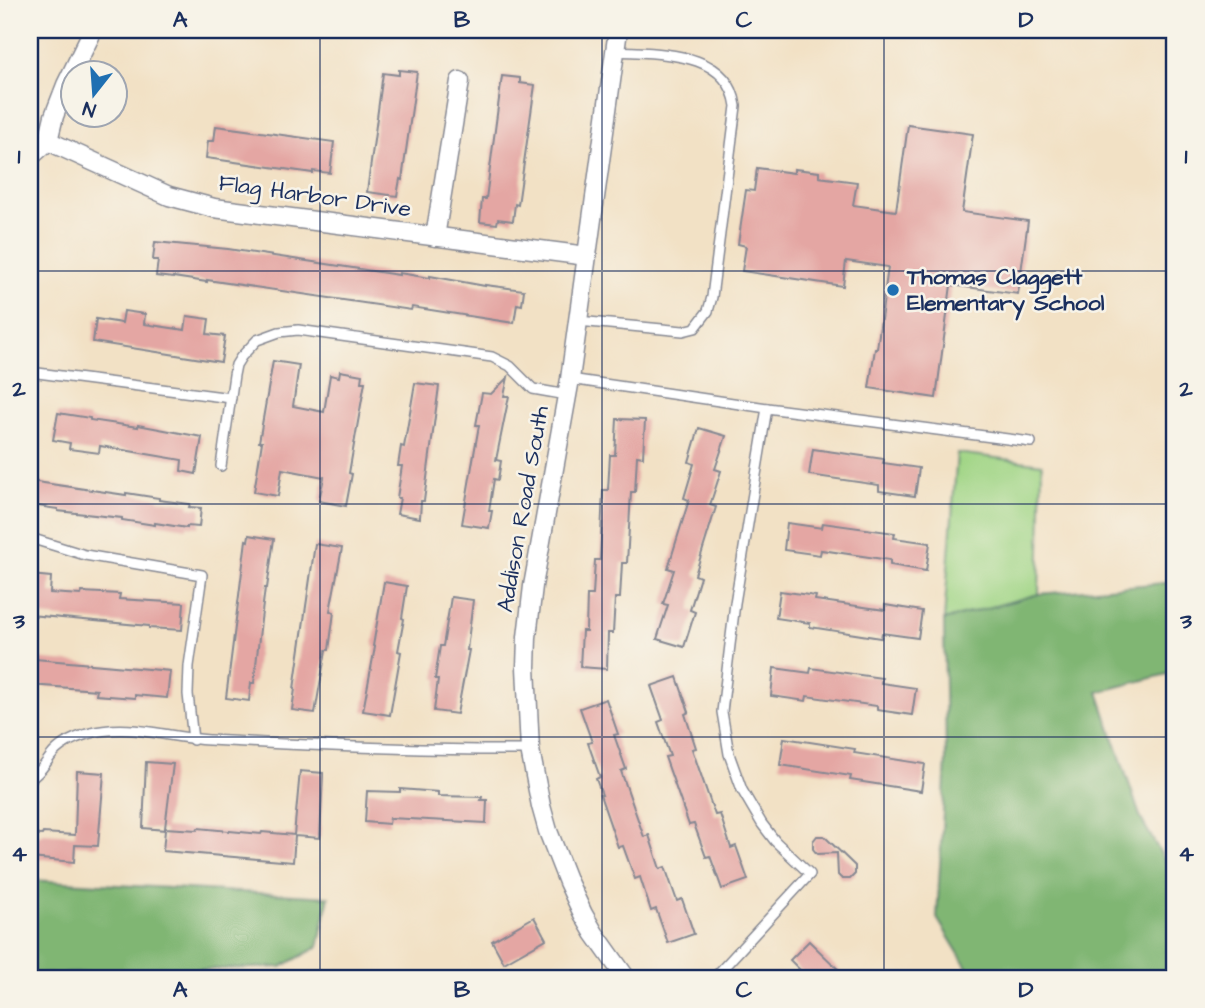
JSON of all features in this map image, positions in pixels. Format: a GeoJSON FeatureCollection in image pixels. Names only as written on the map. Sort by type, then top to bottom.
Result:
{"type":"FeatureCollection","features":[{"type":"Feature","properties":{"kind":"street"},"geometry":{"type":"LineString","coordinates":[[30,157],[48,141],[54,116],[93,30]]}},
{"type":"Feature","properties":{"kind":"street","name":"Addison Road South"},"geometry":{"type":"LineString","coordinates":[[618,30],[569,387],[533,586],[526,667],[530,750],[548,831],[568,882],[594,933],[626,978]]}},
{"type":"Feature","properties":{"kind":"street"},"geometry":{"type":"LineString","coordinates":[[435,237],[460,81]]}},
{"type":"Feature","properties":{"kind":"street","name":"Flag Harbor Drive"},"geometry":{"type":"LineString","coordinates":[[48,141],[169,196],[197,205],[587,256]]}},
{"type":"Feature","properties":{"kind":"lane"},"geometry":{"type":"LineString","coordinates":[[578,321],[683,331],[695,328],[708,311],[712,297],[736,106],[734,95],[725,79],[709,65],[680,57],[616,51]]}},
{"type":"Feature","properties":{"kind":"lane"},"geometry":{"type":"LineString","coordinates":[[221,466],[236,365],[257,340],[268,335],[298,330],[492,357],[510,366],[533,389],[569,387],[766,408],[1031,442]]}},
{"type":"Feature","properties":{"kind":"lane"},"geometry":{"type":"LineString","coordinates":[[30,372],[230,398]]}},
{"type":"Feature","properties":{"kind":"lane"},"geometry":{"type":"LineString","coordinates":[[714,978],[810,874],[775,841],[741,790],[729,754],[722,712],[734,603],[766,408]]}},
{"type":"Feature","properties":{"kind":"lane"},"geometry":{"type":"LineString","coordinates":[[30,538],[85,555],[202,575],[189,666],[188,694],[193,740]]}},
{"type":"Feature","properties":{"kind":"lane"},"geometry":{"type":"LineString","coordinates":[[30,779],[38,774],[58,748],[87,734],[121,729],[193,740],[439,751],[530,750]]}},
{"type":"Feature","properties":{"kind":"green space"},"geometry":{"type":"Polygon","coordinates":[[[957,453],[1042,464],[1039,594],[944,620],[957,453]]]}},
{"type":"Feature","properties":{"kind":"green space"},"geometry":{"type":"Polygon","coordinates":[[[1175,582],[1175,672],[1098,692],[1141,819],[1175,878],[1175,978],[970,978],[971,974],[937,918],[946,760],[944,620],[1039,594],[1175,582]]]}},
{"type":"Feature","properties":{"kind":"green space"},"geometry":{"type":"Polygon","coordinates":[[[30,880],[329,897],[318,947],[281,967],[30,975],[30,880]]]}},
{"type":"Feature","properties":{"kind":"building"},"geometry":{"type":"Polygon","coordinates":[[[399,70],[417,72],[402,180],[400,179],[397,196],[367,192],[383,73],[399,75],[399,70]]]}},
{"type":"Feature","properties":{"kind":"building"},"geometry":{"type":"Polygon","coordinates":[[[502,76],[520,78],[520,83],[535,85],[518,205],[515,204],[513,221],[498,219],[497,224],[480,222],[482,199],[486,199],[502,76]]]}},
{"type":"Feature","properties":{"kind":"building"},"geometry":{"type":"Polygon","coordinates":[[[908,125],[973,134],[962,212],[1028,221],[1018,294],[951,285],[936,398],[869,388],[888,267],[846,261],[843,286],[742,271],[746,246],[738,244],[746,190],[754,191],[757,168],[794,173],[794,169],[819,172],[819,177],[857,182],[853,205],[896,211],[908,125]]]}},
{"type":"Feature","properties":{"kind":"building"},"geometry":{"type":"Polygon","coordinates":[[[216,126],[334,142],[330,173],[206,158],[208,141],[214,141],[216,126]]]}},
{"type":"Feature","properties":{"kind":"building"},"geometry":{"type":"Polygon","coordinates":[[[155,242],[228,249],[399,275],[430,276],[524,290],[522,305],[517,304],[514,323],[207,280],[156,276],[158,260],[153,260],[155,242]]]}},
{"type":"Feature","properties":{"kind":"building"},"geometry":{"type":"Polygon","coordinates":[[[124,311],[145,314],[144,324],[185,330],[187,316],[209,319],[207,334],[225,336],[221,362],[93,342],[96,319],[122,323],[124,311]]]}},
{"type":"Feature","properties":{"kind":"building"},"geometry":{"type":"Polygon","coordinates":[[[273,361],[299,365],[293,406],[324,412],[330,375],[339,377],[340,371],[362,375],[361,382],[365,382],[346,506],[319,501],[324,477],[282,469],[278,496],[254,492],[262,442],[259,442],[273,361]]]}},
{"type":"Feature","properties":{"kind":"building"},"geometry":{"type":"Polygon","coordinates":[[[508,377],[504,396],[509,396],[496,460],[501,461],[498,480],[494,479],[489,528],[462,524],[482,393],[491,394],[508,377]]]}},
{"type":"Feature","properties":{"kind":"building"},"geometry":{"type":"Polygon","coordinates":[[[415,383],[439,386],[420,518],[397,514],[402,466],[398,466],[415,383]]]}},
{"type":"Feature","properties":{"kind":"building"},"geometry":{"type":"Polygon","coordinates":[[[58,413],[202,437],[196,474],[181,471],[182,460],[100,446],[99,453],[69,449],[70,443],[53,440],[58,413]]]}},
{"type":"Feature","properties":{"kind":"building"},"geometry":{"type":"Polygon","coordinates":[[[617,419],[645,420],[643,457],[637,456],[635,492],[631,492],[627,563],[622,563],[620,598],[615,598],[613,633],[608,633],[607,669],[580,667],[582,631],[586,631],[587,595],[593,595],[595,560],[600,560],[603,490],[608,490],[610,455],[615,455],[617,419]]]}},
{"type":"Feature","properties":{"kind":"building"},"geometry":{"type":"Polygon","coordinates":[[[699,428],[726,436],[715,469],[721,471],[710,505],[716,507],[695,575],[700,577],[690,610],[695,612],[684,647],[657,639],[668,605],[663,604],[674,570],[668,568],[689,500],[684,498],[694,464],[689,462],[699,428]]]}},
{"type":"Feature","properties":{"kind":"building"},"geometry":{"type":"Polygon","coordinates":[[[813,449],[884,459],[883,463],[919,468],[915,496],[879,491],[879,485],[809,475],[813,449]]]}},
{"type":"Feature","properties":{"kind":"building"},"geometry":{"type":"Polygon","coordinates":[[[30,481],[190,504],[189,507],[201,508],[199,527],[155,525],[30,505],[30,481]]]}},
{"type":"Feature","properties":{"kind":"building"},"geometry":{"type":"Polygon","coordinates":[[[787,523],[822,528],[823,523],[895,533],[894,538],[930,543],[926,571],[890,565],[890,560],[821,550],[820,555],[784,550],[787,523]]]}},
{"type":"Feature","properties":{"kind":"building"},"geometry":{"type":"Polygon","coordinates":[[[249,535],[274,539],[265,588],[254,683],[251,683],[249,701],[226,698],[246,540],[248,541],[249,535]]]}},
{"type":"Feature","properties":{"kind":"building"},"geometry":{"type":"Polygon","coordinates":[[[315,544],[342,548],[330,611],[334,612],[329,650],[326,650],[315,713],[292,710],[315,544]]]}},
{"type":"Feature","properties":{"kind":"building"},"geometry":{"type":"Polygon","coordinates":[[[30,575],[51,577],[50,593],[120,594],[119,599],[184,603],[182,630],[30,615],[30,575]]]}},
{"type":"Feature","properties":{"kind":"building"},"geometry":{"type":"Polygon","coordinates":[[[384,582],[407,586],[398,651],[401,652],[390,715],[363,711],[384,582]]]}},
{"type":"Feature","properties":{"kind":"building"},"geometry":{"type":"Polygon","coordinates":[[[780,591],[816,596],[815,600],[885,610],[885,605],[922,611],[918,638],[882,633],[881,638],[810,627],[810,623],[776,618],[780,591]]]}},
{"type":"Feature","properties":{"kind":"building"},"geometry":{"type":"Polygon","coordinates":[[[451,597],[473,600],[469,650],[457,714],[434,711],[438,679],[435,679],[451,597]]]}},
{"type":"Feature","properties":{"kind":"building"},"geometry":{"type":"Polygon","coordinates":[[[35,659],[170,671],[167,698],[96,695],[97,690],[30,685],[30,661],[35,659]]]}},
{"type":"Feature","properties":{"kind":"building"},"geometry":{"type":"Polygon","coordinates":[[[774,668],[810,673],[811,668],[882,678],[881,683],[916,688],[912,715],[877,710],[877,706],[807,696],[806,701],[771,696],[774,668]]]}},
{"type":"Feature","properties":{"kind":"building"},"geometry":{"type":"Polygon","coordinates":[[[677,677],[689,712],[685,714],[696,748],[692,749],[715,815],[720,814],[731,848],[736,846],[748,880],[722,889],[694,824],[689,825],[665,757],[670,756],[658,722],[663,720],[651,686],[677,677]]]}},
{"type":"Feature","properties":{"kind":"building"},"geometry":{"type":"Polygon","coordinates":[[[606,699],[618,734],[614,735],[626,769],[621,771],[644,837],[649,835],[660,869],[665,867],[677,901],[682,899],[694,934],[668,943],[656,909],[651,911],[640,877],[635,879],[623,846],[618,847],[600,795],[596,779],[600,777],[588,743],[592,742],[580,708],[606,699]]]}},
{"type":"Feature","properties":{"kind":"building"},"geometry":{"type":"Polygon","coordinates":[[[784,738],[925,764],[921,791],[780,765],[784,738]]]}},
{"type":"Feature","properties":{"kind":"building"},"geometry":{"type":"Polygon","coordinates":[[[146,762],[173,764],[165,828],[261,834],[294,835],[300,771],[323,773],[320,838],[295,836],[293,862],[163,851],[165,830],[143,828],[146,762]]]}},
{"type":"Feature","properties":{"kind":"building"},"geometry":{"type":"Polygon","coordinates":[[[77,771],[104,773],[98,846],[75,845],[74,862],[30,858],[30,834],[75,835],[77,771]]]}},
{"type":"Feature","properties":{"kind":"building"},"geometry":{"type":"Polygon","coordinates":[[[400,789],[438,792],[438,796],[482,797],[481,800],[487,800],[486,823],[390,818],[389,824],[365,822],[367,791],[400,792],[400,789]]]}},
{"type":"Feature","properties":{"kind":"building"},"geometry":{"type":"Polygon","coordinates":[[[817,836],[824,836],[855,866],[855,874],[850,879],[842,879],[838,875],[837,853],[817,854],[813,849],[813,841],[817,836]]]}},
{"type":"Feature","properties":{"kind":"building"},"geometry":{"type":"Polygon","coordinates":[[[534,917],[546,939],[504,963],[492,941],[534,917]]]}},
{"type":"Feature","properties":{"kind":"building"},"geometry":{"type":"Polygon","coordinates":[[[809,941],[847,978],[808,978],[790,960],[809,941]]]}},
{"type":"Feature","properties":{"kind":"place","name":"Thomas Claggett Elementary School"},"geometry":{"type":"Point","coordinates":[893,290]}}]}
